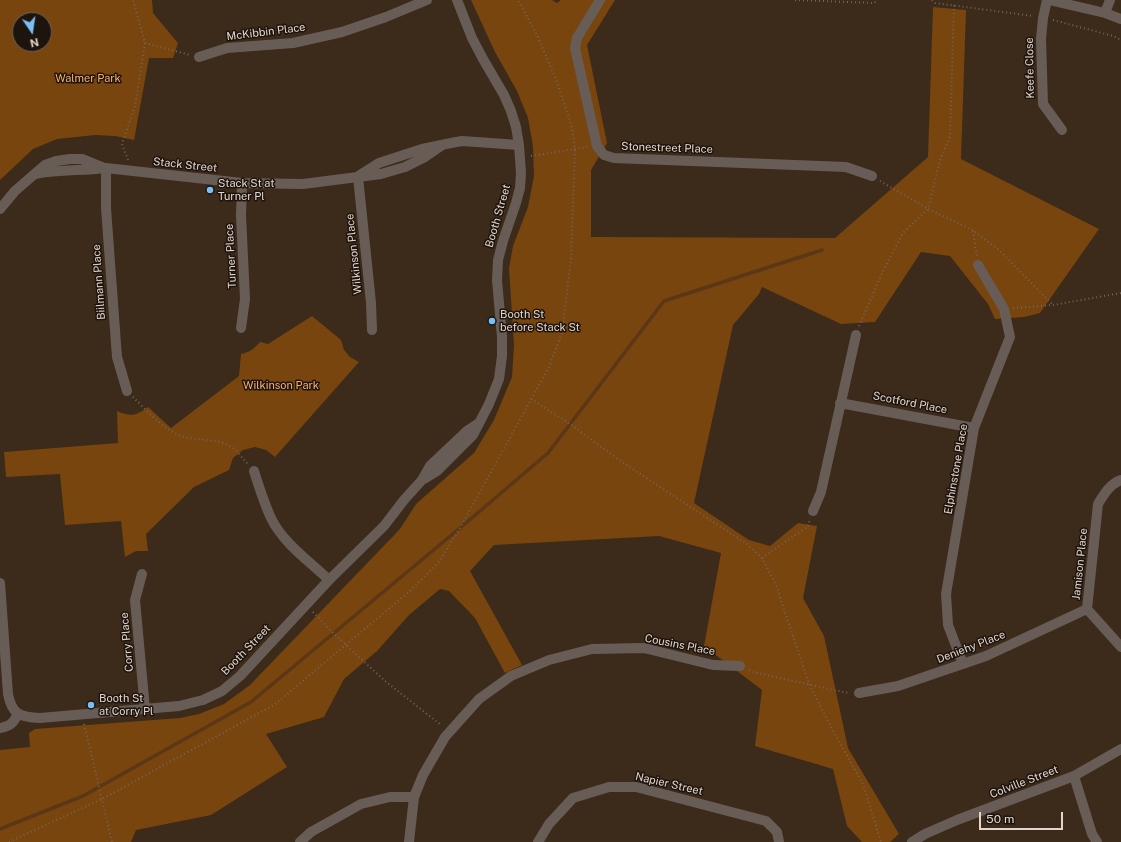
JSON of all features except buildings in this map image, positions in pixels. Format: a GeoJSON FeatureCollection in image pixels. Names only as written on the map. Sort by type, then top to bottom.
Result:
{"type":"FeatureCollection","features":[{"type":"Feature","properties":{"kind":"street","name":"McKibbin Place"},"geometry":{"type":"LineString","coordinates":[[199,57],[227,48],[293,43],[342,32],[386,17],[427,0]]}},
{"type":"Feature","properties":{"kind":"street","name":"Booth Street"},"geometry":{"type":"LineString","coordinates":[[22,716],[40,718],[179,706],[203,700],[222,691],[240,676],[330,580],[384,526],[422,480],[437,471],[473,435],[499,379],[502,356],[502,337],[497,280],[498,260],[520,188],[521,158],[520,145],[511,111],[504,95],[472,38],[457,0]]}},
{"type":"Feature","properties":{"kind":"street"},"geometry":{"type":"LineString","coordinates":[[596,146],[575,48],[577,38],[600,0]]}},
{"type":"Feature","properties":{"kind":"street"},"geometry":{"type":"LineString","coordinates":[[1048,0],[1106,13],[1121,19]]}},
{"type":"Feature","properties":{"kind":"street","name":"Keefe Close"},"geometry":{"type":"LineString","coordinates":[[1048,0],[1043,18],[1041,39],[1043,104],[1062,130]]}},
{"type":"Feature","properties":{"kind":"street"},"geometry":{"type":"LineString","coordinates":[[1106,13],[1110,0]]}},
{"type":"Feature","properties":{"kind":"street","name":"Stack Street"},"geometry":{"type":"LineString","coordinates":[[0,208],[15,191],[35,174],[59,170],[92,170],[106,168],[242,183],[303,184],[381,174],[405,167],[425,157],[441,146],[462,141],[520,145]]}},
{"type":"Feature","properties":{"kind":"street","name":"Stonestreet Place"},"geometry":{"type":"LineString","coordinates":[[596,146],[604,155],[614,158],[846,167],[872,176]]}},
{"type":"Feature","properties":{"kind":"street","name":"Biilmann Place"},"geometry":{"type":"LineString","coordinates":[[106,168],[106,208],[117,357],[127,391]]}},
{"type":"Feature","properties":{"kind":"street","name":"Wilkinson Place"},"geometry":{"type":"LineString","coordinates":[[358,177],[371,303],[372,330]]}},
{"type":"Feature","properties":{"kind":"street","name":"Turner Place"},"geometry":{"type":"LineString","coordinates":[[241,328],[245,299],[240,216],[242,183]]}},
{"type":"Feature","properties":{"kind":"street","name":"Elphinstone Place"},"geometry":{"type":"LineString","coordinates":[[963,664],[948,624],[946,594],[974,428],[1010,337],[1004,309],[978,265]]}},
{"type":"Feature","properties":{"kind":"street"},"geometry":{"type":"LineString","coordinates":[[813,511],[820,492],[856,335]]}},
{"type":"Feature","properties":{"kind":"street","name":"Scotford Place"},"geometry":{"type":"LineString","coordinates":[[840,402],[974,428]]}},
{"type":"Feature","properties":{"kind":"street"},"geometry":{"type":"LineString","coordinates":[[254,471],[271,518],[280,532],[291,545],[330,580]]}},
{"type":"Feature","properties":{"kind":"street","name":"Jamison Place"},"geometry":{"type":"LineString","coordinates":[[1121,480],[1105,492],[1098,504],[1087,609],[1121,647]]}},
{"type":"Feature","properties":{"kind":"street","name":"Corry Place"},"geometry":{"type":"LineString","coordinates":[[142,574],[135,600],[145,709]]}},
{"type":"Feature","properties":{"kind":"street"},"geometry":{"type":"LineString","coordinates":[[0,582],[8,694],[13,709],[22,716],[7,727],[0,728]]}},
{"type":"Feature","properties":{"kind":"street","name":"Deniehy Place"},"geometry":{"type":"LineString","coordinates":[[859,693],[898,686],[986,656],[1087,609]]}},
{"type":"Feature","properties":{"kind":"street","name":"Cousins Place"},"geometry":{"type":"LineString","coordinates":[[409,842],[414,797],[423,775],[445,737],[480,699],[511,676],[549,660],[592,649],[644,648],[713,664],[740,666]]}},
{"type":"Feature","properties":{"kind":"street","name":"Colville Street"},"geometry":{"type":"LineString","coordinates":[[912,842],[925,834],[957,820],[1074,776],[1121,749]]}},
{"type":"Feature","properties":{"kind":"street"},"geometry":{"type":"LineString","coordinates":[[1074,776],[1092,834],[1097,842]]}},
{"type":"Feature","properties":{"kind":"street","name":"Napier Street"},"geometry":{"type":"LineString","coordinates":[[538,842],[549,824],[573,798],[609,787],[636,787],[766,821],[777,832],[779,842]]}},
{"type":"Feature","properties":{"kind":"street"},"geometry":{"type":"LineString","coordinates":[[300,842],[311,832],[361,804],[390,797],[414,797]]}},
{"type":"Feature","properties":{"kind":"path"},"geometry":{"type":"LineString","coordinates":[[131,171],[122,144],[135,106],[145,43],[133,0]]}},
{"type":"Feature","properties":{"kind":"path"},"geometry":{"type":"LineString","coordinates":[[518,0],[537,35],[557,82],[572,127],[575,149]]}},
{"type":"Feature","properties":{"kind":"path"},"geometry":{"type":"LineString","coordinates":[[795,0],[874,3],[878,0]]}},
{"type":"Feature","properties":{"kind":"path"},"geometry":{"type":"LineString","coordinates":[[932,0],[935,2],[1043,18],[1113,36],[1121,40]]}},
{"type":"Feature","properties":{"kind":"path"},"geometry":{"type":"LineString","coordinates":[[856,335],[884,271],[903,233],[928,209],[940,160],[950,137],[954,5]]}},
{"type":"Feature","properties":{"kind":"path"},"geometry":{"type":"LineString","coordinates":[[145,43],[199,57]]}},
{"type":"Feature","properties":{"kind":"path"},"geometry":{"type":"LineString","coordinates":[[521,158],[596,146]]}},
{"type":"Feature","properties":{"kind":"path"},"geometry":{"type":"LineString","coordinates":[[872,176],[928,209],[973,230],[1000,252],[1053,305]]}},
{"type":"Feature","properties":{"kind":"path"},"geometry":{"type":"LineString","coordinates":[[973,230],[978,265]]}},
{"type":"Feature","properties":{"kind":"path"},"geometry":{"type":"LineString","coordinates":[[1004,309],[1053,305],[1121,293]]}},
{"type":"Feature","properties":{"kind":"path"},"geometry":{"type":"LineString","coordinates":[[127,391],[150,414],[178,435],[222,443],[233,448],[254,471]]}},
{"type":"Feature","properties":{"kind":"path"},"geometry":{"type":"LineString","coordinates":[[531,399],[570,424],[622,462],[747,544],[762,558],[776,585],[809,684],[863,784],[881,842]]}},
{"type":"Feature","properties":{"kind":"path"},"geometry":{"type":"LineString","coordinates":[[762,558],[808,526],[813,511]]}},
{"type":"Feature","properties":{"kind":"path"},"geometry":{"type":"LineString","coordinates":[[306,605],[333,633],[385,681],[450,732]]}},
{"type":"Feature","properties":{"kind":"path"},"geometry":{"type":"LineString","coordinates":[[740,666],[753,672],[843,692],[859,693]]}},
{"type":"Feature","properties":{"kind":"path"},"geometry":{"type":"LineString","coordinates":[[82,714],[112,842]]}},
{"type":"Feature","properties":{"kind":"green space","name":"Walmer Park"},"geometry":{"type":"Polygon","coordinates":[[[0,0],[152,0],[153,13],[178,43],[173,58],[149,58],[134,140],[115,136],[95,135],[57,139],[33,149],[0,180],[0,0]]]}},
{"type":"Feature","properties":{"kind":"green space"},"geometry":{"type":"Polygon","coordinates":[[[471,0],[552,0],[557,3],[561,0],[615,0],[587,45],[607,143],[591,170],[591,237],[835,238],[928,157],[933,7],[966,10],[961,159],[1099,229],[1040,313],[1024,317],[995,319],[988,304],[950,256],[921,252],[875,322],[841,324],[762,287],[759,294],[733,325],[694,503],[749,540],[770,546],[798,523],[817,526],[803,598],[824,636],[848,748],[899,834],[890,842],[862,842],[847,826],[833,769],[755,746],[762,690],[704,646],[721,553],[659,536],[494,545],[470,571],[522,665],[505,673],[475,618],[449,591],[440,589],[409,615],[377,651],[344,679],[324,717],[266,734],[287,767],[211,815],[136,830],[131,842],[0,842],[0,750],[30,747],[29,733],[35,729],[180,718],[199,714],[224,704],[250,685],[400,529],[416,504],[474,453],[494,420],[512,377],[514,345],[509,268],[513,246],[528,207],[534,176],[533,146],[528,118],[517,91],[495,52],[471,0]]]}},
{"type":"Feature","properties":{"kind":"green space","name":"Wilkinson Park"},"geometry":{"type":"Polygon","coordinates":[[[312,316],[341,340],[344,350],[350,357],[359,362],[275,457],[266,450],[255,447],[243,450],[233,458],[229,470],[194,487],[146,534],[148,551],[136,551],[125,557],[121,521],[65,525],[60,474],[6,477],[4,452],[118,443],[117,411],[133,415],[148,407],[171,428],[239,376],[241,354],[252,350],[260,342],[268,344],[312,316]]]}},
{"type":"Feature","properties":{"kind":"waterway"},"geometry":{"type":"LineString","coordinates":[[0,829],[83,796],[251,702],[548,453],[664,301],[822,250]]}},
{"type":"Feature","properties":{"kind":"place","name":"Stack St at Turner Pl"},"geometry":{"type":"Point","coordinates":[210,190]}},
{"type":"Feature","properties":{"kind":"place","name":"Booth St before Stack St"},"geometry":{"type":"Point","coordinates":[492,321]}},
{"type":"Feature","properties":{"kind":"place","name":"Booth St at Corry Pl"},"geometry":{"type":"Point","coordinates":[91,705]}}]}
